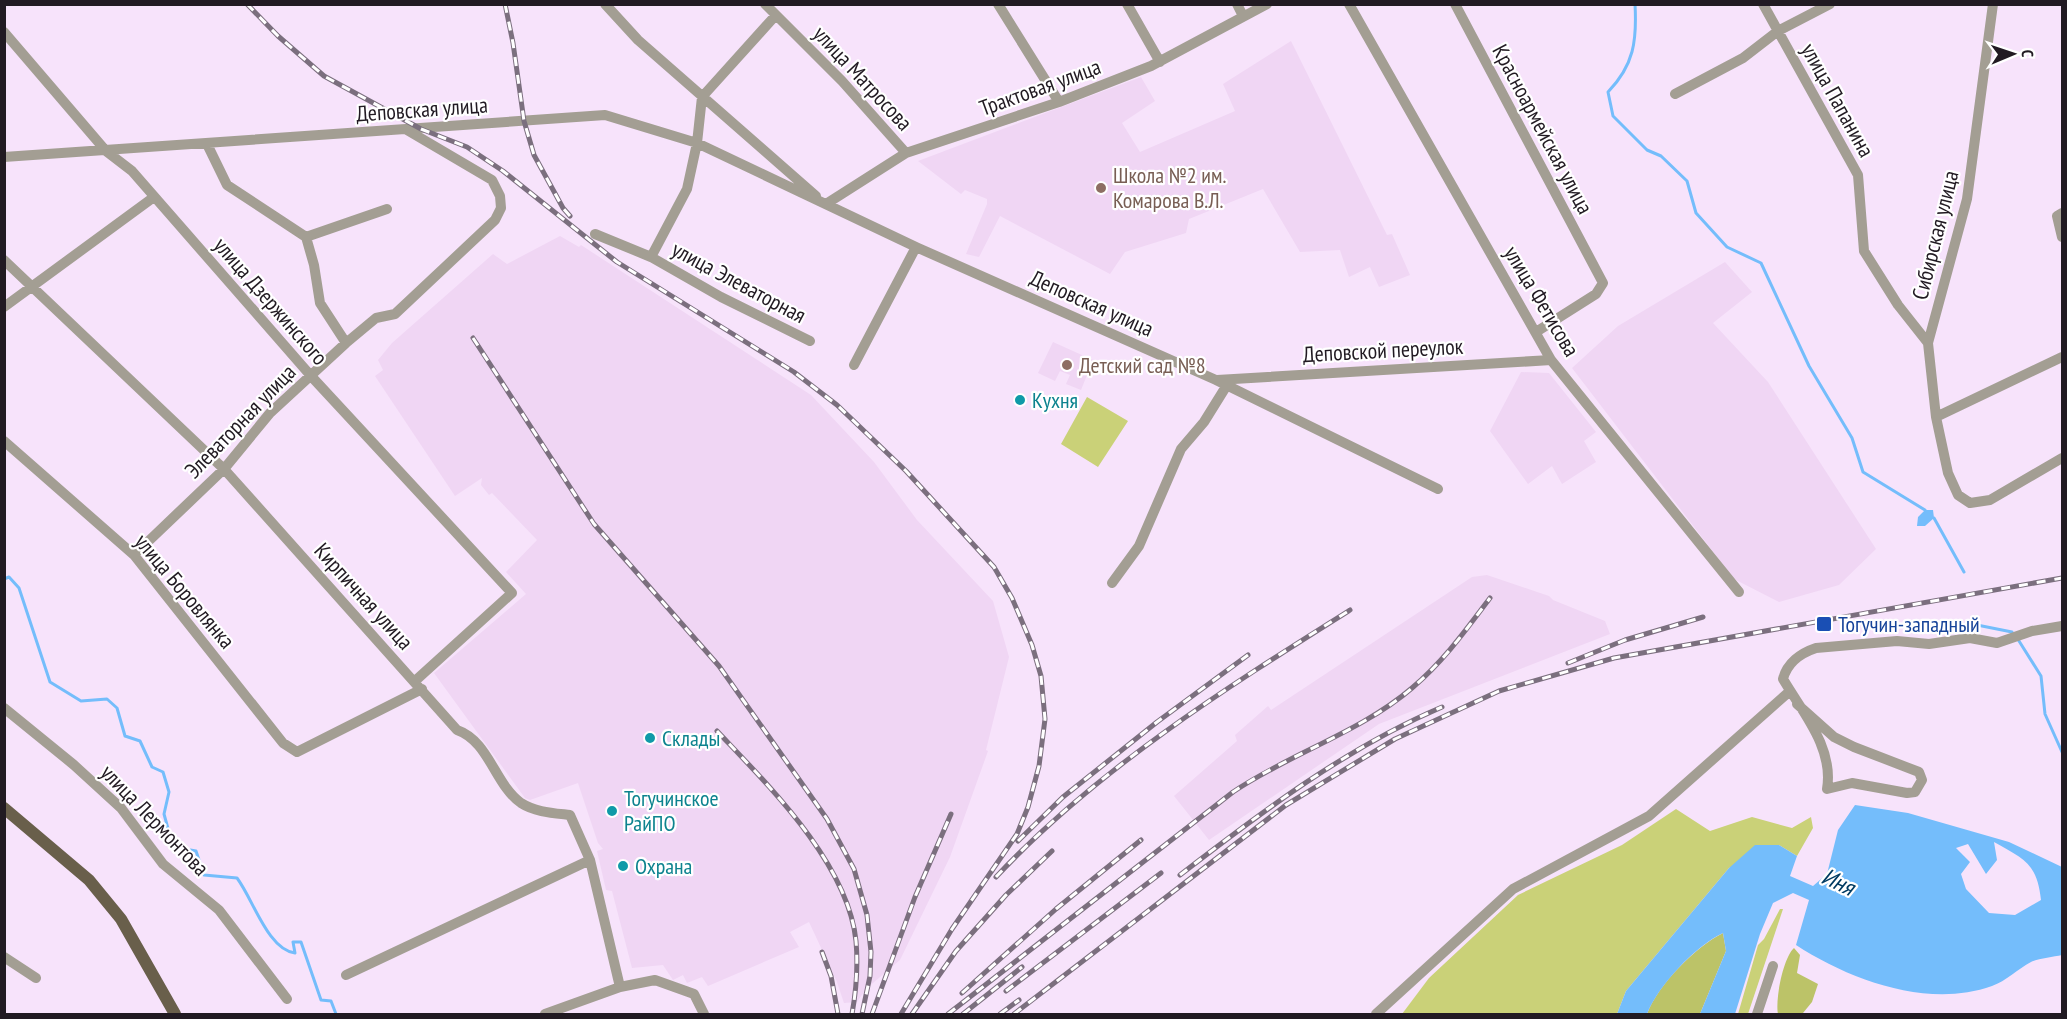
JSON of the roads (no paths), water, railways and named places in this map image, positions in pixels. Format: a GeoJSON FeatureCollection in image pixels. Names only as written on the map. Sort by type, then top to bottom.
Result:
{"type":"FeatureCollection","features":[{"type":"Feature","properties":{"kind":"main road"},"geometry":{"type":"LineString","coordinates":[[4,808],[88,880],[121,919],[175,1014]]}},
{"type":"Feature","properties":{"kind":"street","name":"Деповская улица"},"geometry":{"type":"LineString","coordinates":[[605,4],[638,40],[826,204]]}},
{"type":"Feature","properties":{"kind":"street","name":"улица Матросова"},"geometry":{"type":"LineString","coordinates":[[765,4],[842,81],[906,153]]}},
{"type":"Feature","properties":{"kind":"street"},"geometry":{"type":"LineString","coordinates":[[998,4],[1059,102]]}},
{"type":"Feature","properties":{"kind":"street"},"geometry":{"type":"LineString","coordinates":[[1127,4],[1160,62]]}},
{"type":"Feature","properties":{"kind":"street"},"geometry":{"type":"LineString","coordinates":[[1237,4],[1244,16]]}},
{"type":"Feature","properties":{"kind":"street","name":"Трактовая улица"},"geometry":{"type":"LineString","coordinates":[[826,204],[906,153],[1059,102],[1160,62],[1267,4]]}},
{"type":"Feature","properties":{"kind":"street","name":"улица Фетисова"},"geometry":{"type":"LineString","coordinates":[[1349,4],[1551,360],[1739,592]]}},
{"type":"Feature","properties":{"kind":"street","name":"Красноармейская улица"},"geometry":{"type":"LineString","coordinates":[[1455,4],[1603,283],[1596,294],[1536,332]]}},
{"type":"Feature","properties":{"kind":"street","name":"улица Папанина"},"geometry":{"type":"LineString","coordinates":[[1763,4],[1858,175],[1864,251],[1899,305],[1928,343]]}},
{"type":"Feature","properties":{"kind":"street"},"geometry":{"type":"LineString","coordinates":[[1675,94],[1743,58],[1778,30],[1830,4]]}},
{"type":"Feature","properties":{"kind":"street","name":"Сибирская улица"},"geometry":{"type":"LineString","coordinates":[[1993,4],[1967,199],[1928,343],[1936,417],[1948,473],[1958,495],[1970,503],[1990,500],[2062,458]]}},
{"type":"Feature","properties":{"kind":"street"},"geometry":{"type":"LineString","coordinates":[[651,257],[687,189],[697,143],[702,97],[776,15]]}},
{"type":"Feature","properties":{"kind":"street","name":"улица Дзержинского"},"geometry":{"type":"LineString","coordinates":[[4,32],[106,151],[132,171],[311,376],[512,593],[418,685]]}},
{"type":"Feature","properties":{"kind":"street","name":"Деповская улица"},"geometry":{"type":"LineString","coordinates":[[4,157],[605,115],[697,143],[916,247],[1227,385],[1438,489]]}},
{"type":"Feature","properties":{"kind":"street","name":"Элеваторная улица"},"geometry":{"type":"LineString","coordinates":[[134,555],[224,469],[270,413],[376,318],[395,314],[495,220],[501,208],[500,196],[492,180],[407,130]]}},
{"type":"Feature","properties":{"kind":"street"},"geometry":{"type":"LineString","coordinates":[[207,144],[227,185],[306,237],[314,265],[320,303],[346,343]]}},
{"type":"Feature","properties":{"kind":"street"},"geometry":{"type":"LineString","coordinates":[[4,307],[154,197]]}},
{"type":"Feature","properties":{"kind":"street"},"geometry":{"type":"LineString","coordinates":[[306,237],[387,209]]}},
{"type":"Feature","properties":{"kind":"street"},"geometry":{"type":"LineString","coordinates":[[2062,213],[2057,216],[2062,237]]}},
{"type":"Feature","properties":{"kind":"street","name":"улица Элеваторная"},"geometry":{"type":"LineString","coordinates":[[595,234],[651,257],[721,297],[810,341]]}},
{"type":"Feature","properties":{"kind":"street"},"geometry":{"type":"LineString","coordinates":[[854,364],[916,247]]}},
{"type":"Feature","properties":{"kind":"street","name":"Кирпичная улица"},"geometry":{"type":"LineString","coordinates":[[4,260],[224,469],[457,730],[478,747],[520,802],[537,810],[570,815],[591,861],[620,987]]}},
{"type":"Feature","properties":{"kind":"street"},"geometry":{"type":"LineString","coordinates":[[1936,417],[2062,357]]}},
{"type":"Feature","properties":{"kind":"street","name":"Деповской переулок"},"geometry":{"type":"LineString","coordinates":[[1216,380],[1551,360]]}},
{"type":"Feature","properties":{"kind":"street"},"geometry":{"type":"LineString","coordinates":[[1112,583],[1138,546],[1181,449],[1204,422],[1227,385]]}},
{"type":"Feature","properties":{"kind":"street","name":"улица Боровлянка"},"geometry":{"type":"LineString","coordinates":[[4,441],[134,555],[283,742],[297,752],[418,685]]}},
{"type":"Feature","properties":{"kind":"street"},"geometry":{"type":"LineString","coordinates":[[1797,705],[1834,737],[1870,754],[1919,772],[1922,780],[1915,792],[1907,793],[1852,783],[1827,789],[1830,772],[1825,752],[1797,705],[1783,679],[1785,673],[1804,652],[1816,648],[1897,641],[1929,644],[1970,638],[1997,643],[2062,626]]}},
{"type":"Feature","properties":{"kind":"street"},"geometry":{"type":"LineString","coordinates":[[1376,1014],[1513,889],[1649,816],[1790,691]]}},
{"type":"Feature","properties":{"kind":"street","name":"улица Лермонтова"},"geometry":{"type":"LineString","coordinates":[[4,708],[74,765],[121,808],[163,864],[219,910],[287,999]]}},
{"type":"Feature","properties":{"kind":"street"},"geometry":{"type":"LineString","coordinates":[[345,975],[591,861]]}},
{"type":"Feature","properties":{"kind":"street"},"geometry":{"type":"LineString","coordinates":[[4,957],[36,978]]}},
{"type":"Feature","properties":{"kind":"street"},"geometry":{"type":"LineString","coordinates":[[1757,1014],[1773,966]]}},
{"type":"Feature","properties":{"kind":"street"},"geometry":{"type":"LineString","coordinates":[[545,1014],[620,987],[655,980],[694,994],[704,1014]]}},
{"type":"Feature","properties":{"kind":"water"},"geometry":{"type":"Polygon","coordinates":[[[1925,510],[1933,510],[1934,518],[1925,526],[1917,526],[1918,517],[1925,510]]]}},
{"type":"Feature","properties":{"kind":"water","name":"Иня"},"geometry":{"type":"Polygon","coordinates":[[[1855,805],[1908,813],[2009,842],[2062,867],[2062,955],[2031,962],[1997,984],[1967,992],[1942,994],[1890,987],[1840,969],[1796,945],[1809,900],[1793,893],[1773,903],[1760,934],[1735,1014],[1700,1014],[1726,951],[1723,933],[1701,947],[1668,979],[1647,1014],[1617,1014],[1626,991],[1729,868],[1755,845],[1779,845],[1797,856],[1790,876],[1813,886],[1827,874],[1838,830],[1855,805]],[[1994,842],[1997,860],[1986,874],[1968,844],[1956,848],[1970,862],[1961,874],[1966,889],[1989,913],[2015,915],[2041,900],[2039,888],[2027,864],[1994,842]]]}},
{"type":"Feature","properties":{"kind":"waterway"},"geometry":{"type":"LineString","coordinates":[[1635,4],[1632,52],[1623,72],[1608,92],[1613,116],[1647,150],[1661,156],[1687,181],[1696,213],[1727,247],[1761,263],[1809,366],[1852,438],[1863,472],[1925,510]]}},
{"type":"Feature","properties":{"kind":"waterway"},"geometry":{"type":"LineString","coordinates":[[1934,518],[1964,572]]}},
{"type":"Feature","properties":{"kind":"waterway"},"geometry":{"type":"LineString","coordinates":[[4,579],[9,577],[19,588],[50,682],[81,701],[107,699],[117,708],[125,736],[140,741],[152,767],[163,772],[169,792],[164,814],[173,847],[196,851],[204,875],[237,878],[269,933],[285,950],[295,953],[293,942],[301,942],[321,1000],[331,1001],[336,1014]]}},
{"type":"Feature","properties":{"kind":"waterway"},"geometry":{"type":"LineString","coordinates":[[1976,620],[1977,625],[2012,632]]}},
{"type":"Feature","properties":{"kind":"waterway"},"geometry":{"type":"LineString","coordinates":[[2019,641],[2041,676],[2045,714],[2062,752]]}},
{"type":"Feature","properties":{"kind":"railway"},"geometry":{"type":"LineString","coordinates":[[247,4],[278,36],[324,76],[421,129],[467,147],[503,171],[617,262],[794,372],[837,405],[906,471],[994,567],[1012,598],[1032,645],[1041,676],[1045,719],[1039,766],[1028,807],[1017,834],[952,929],[901,1014]]}},
{"type":"Feature","properties":{"kind":"railway"},"geometry":{"type":"LineString","coordinates":[[505,4],[524,121],[534,155],[563,208],[570,216]]}},
{"type":"Feature","properties":{"kind":"railway"},"geometry":{"type":"LineString","coordinates":[[473,338],[594,524],[719,666],[827,819],[854,869],[867,915],[871,952],[870,976],[862,1014]]}},
{"type":"Feature","properties":{"kind":"railway"},"geometry":{"type":"LineString","coordinates":[[1014,1014],[1286,805],[1395,739],[1499,691],[1614,658],[2062,578]]}},
{"type":"Feature","properties":{"kind":"railway"},"geometry":{"type":"LineString","coordinates":[[948,1014],[1233,792],[1392,704],[1434,667],[1490,598]]}},
{"type":"Feature","properties":{"kind":"railway"},"geometry":{"type":"LineString","coordinates":[[996,877],[1076,801],[1164,732],[1350,610]]}},
{"type":"Feature","properties":{"kind":"railway"},"geometry":{"type":"LineString","coordinates":[[1568,663],[1625,640],[1703,617]]}},
{"type":"Feature","properties":{"kind":"railway"},"geometry":{"type":"LineString","coordinates":[[1018,841],[1063,797],[1157,722],[1248,655]]}},
{"type":"Feature","properties":{"kind":"railway"},"geometry":{"type":"LineString","coordinates":[[1180,875],[1306,782],[1372,742],[1442,707]]}},
{"type":"Feature","properties":{"kind":"railway"},"geometry":{"type":"LineString","coordinates":[[717,731],[803,827],[838,883],[850,912],[856,941],[855,997],[852,1014]]}},
{"type":"Feature","properties":{"kind":"railway"},"geometry":{"type":"LineString","coordinates":[[872,1014],[915,897],[951,814]]}},
{"type":"Feature","properties":{"kind":"railway"},"geometry":{"type":"LineString","coordinates":[[962,993],[1056,909],[1141,840]]}},
{"type":"Feature","properties":{"kind":"railway"},"geometry":{"type":"LineString","coordinates":[[912,1014],[956,951],[1006,895],[1052,851]]}},
{"type":"Feature","properties":{"kind":"railway"},"geometry":{"type":"LineString","coordinates":[[1006,991],[1161,873]]}},
{"type":"Feature","properties":{"kind":"railway"},"geometry":{"type":"LineString","coordinates":[[822,952],[831,976],[838,1014]]}},
{"type":"Feature","properties":{"kind":"railway"},"geometry":{"type":"LineString","coordinates":[[963,1014],[1022,967]]}},
{"type":"Feature","properties":{"kind":"railway"},"geometry":{"type":"LineString","coordinates":[[1000,1014],[1019,1000]]}},
{"type":"Feature","properties":{"kind":"place","name":"Школа №2 им. Комарова В.Л."},"geometry":{"type":"Point","coordinates":[1101,188]}},
{"type":"Feature","properties":{"kind":"place","name":"Детский сад №8"},"geometry":{"type":"Point","coordinates":[1067,365]}},
{"type":"Feature","properties":{"kind":"place","name":"Кухня"},"geometry":{"type":"Point","coordinates":[1020,400]}},
{"type":"Feature","properties":{"kind":"place","name":"Тогучин-западный"},"geometry":{"type":"Point","coordinates":[1824,624]}},
{"type":"Feature","properties":{"kind":"place","name":"Склады"},"geometry":{"type":"Point","coordinates":[650,738]}},
{"type":"Feature","properties":{"kind":"place","name":"Тогучинское РайПО"},"geometry":{"type":"Point","coordinates":[612,811]}},
{"type":"Feature","properties":{"kind":"place","name":"Охрана"},"geometry":{"type":"Point","coordinates":[623,866]}}]}
